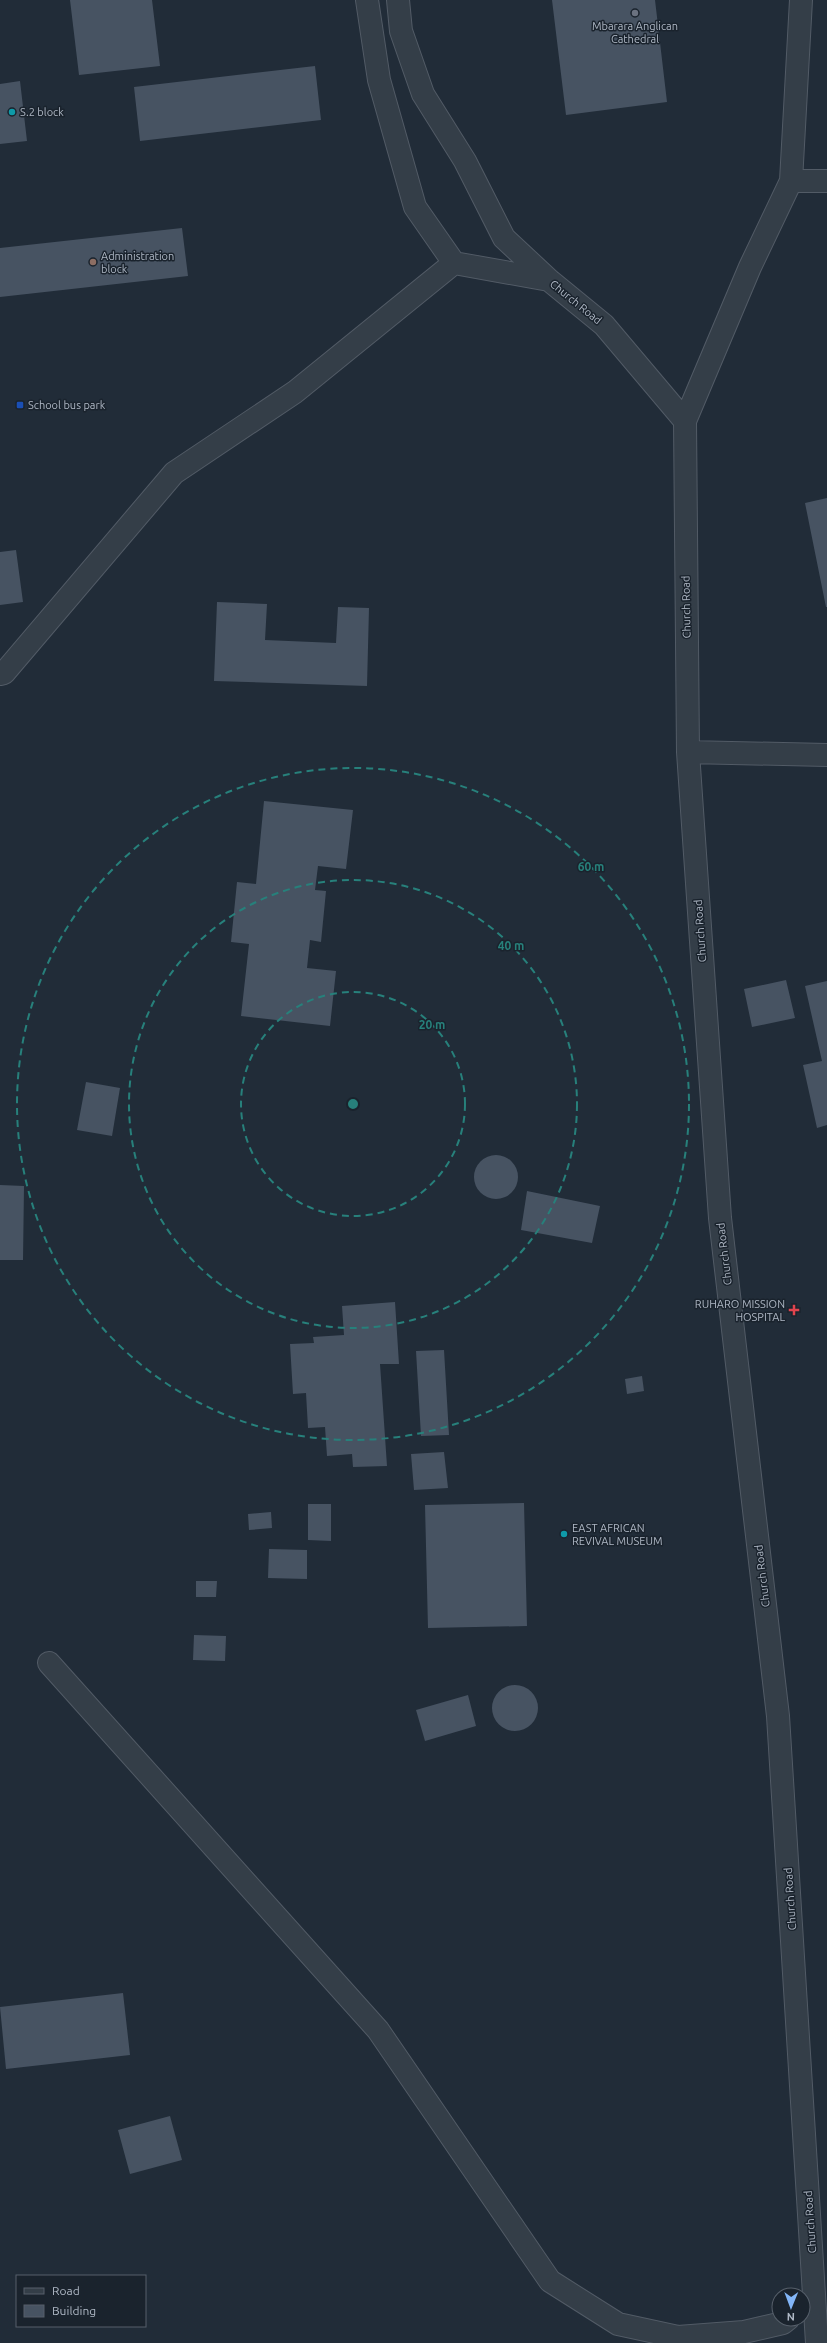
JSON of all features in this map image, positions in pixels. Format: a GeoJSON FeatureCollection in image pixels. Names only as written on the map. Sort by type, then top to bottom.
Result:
{"type":"FeatureCollection","features":[{"type":"Feature","properties":{"kind":"street"},"geometry":{"type":"LineString","coordinates":[[367,0],[379,80],[415,207],[454,263],[549,280]]}},
{"type":"Feature","properties":{"kind":"street","name":"Church Road"},"geometry":{"type":"LineString","coordinates":[[398,0],[401,31],[423,94],[465,161],[504,238],[549,280],[604,325],[685,421],[688,752],[720,1218],[778,1716],[808,2287]]}},
{"type":"Feature","properties":{"kind":"street"},"geometry":{"type":"LineString","coordinates":[[685,421],[750,267],[791,181],[801,0]]}},
{"type":"Feature","properties":{"kind":"street"},"geometry":{"type":"LineString","coordinates":[[791,181],[827,181]]}},
{"type":"Feature","properties":{"kind":"street"},"geometry":{"type":"LineString","coordinates":[[0,674],[55,614],[174,473],[295,392],[454,263]]}},
{"type":"Feature","properties":{"kind":"street"},"geometry":{"type":"LineString","coordinates":[[688,752],[827,755]]}},
{"type":"Feature","properties":{"kind":"street"},"geometry":{"type":"LineString","coordinates":[[49,1663],[378,2030],[550,2280],[618,2324],[678,2337],[744,2332],[771,2326]]}},
{"type":"Feature","properties":{"kind":"street","name":"Church Road"},"geometry":{"type":"LineString","coordinates":[[811,2312],[818,2343]]}},
{"type":"Feature","properties":{"kind":"building"},"geometry":{"type":"Polygon","coordinates":[[[70,0],[152,0],[160,66],[79,75],[70,0]]]}},
{"type":"Feature","properties":{"kind":"building"},"geometry":{"type":"Polygon","coordinates":[[[552,0],[655,0],[667,102],[566,115],[552,0]]]}},
{"type":"Feature","properties":{"kind":"building"},"geometry":{"type":"Polygon","coordinates":[[[315,66],[321,120],[140,141],[134,87],[315,66]]]}},
{"type":"Feature","properties":{"kind":"building","name":"S.2 block"},"geometry":{"type":"Polygon","coordinates":[[[20,81],[27,141],[0,144],[0,84],[20,81]]]}},
{"type":"Feature","properties":{"kind":"building","name":"Administration block"},"geometry":{"type":"Polygon","coordinates":[[[182,228],[188,276],[0,297],[0,248],[182,228]]]}},
{"type":"Feature","properties":{"kind":"building"},"geometry":{"type":"Polygon","coordinates":[[[827,498],[827,607],[826,607],[805,503],[827,498]]]}},
{"type":"Feature","properties":{"kind":"building"},"geometry":{"type":"Polygon","coordinates":[[[16,550],[23,602],[0,605],[0,552],[16,550]]]}},
{"type":"Feature","properties":{"kind":"building"},"geometry":{"type":"Polygon","coordinates":[[[217,602],[267,604],[265,640],[336,643],[338,607],[369,608],[367,686],[214,681],[217,602]]]}},
{"type":"Feature","properties":{"kind":"building"},"geometry":{"type":"Polygon","coordinates":[[[264,801],[353,810],[346,869],[318,866],[315,890],[326,891],[321,942],[310,940],[307,968],[336,971],[330,1026],[241,1016],[249,944],[231,942],[237,882],[256,884],[264,801]]]}},
{"type":"Feature","properties":{"kind":"building"},"geometry":{"type":"Polygon","coordinates":[[[786,980],[795,1018],[752,1027],[744,989],[786,980]]]}},
{"type":"Feature","properties":{"kind":"building"},"geometry":{"type":"Polygon","coordinates":[[[827,981],[827,1125],[817,1128],[803,1065],[822,1061],[805,986],[827,981]]]}},
{"type":"Feature","properties":{"kind":"building"},"geometry":{"type":"Polygon","coordinates":[[[86,1082],[120,1088],[112,1136],[77,1130],[86,1082]]]}},
{"type":"Feature","properties":{"kind":"building"},"geometry":{"type":"Polygon","coordinates":[[[492,1155],[500,1155],[505,1156],[512,1161],[517,1168],[517,1186],[512,1193],[505,1198],[492,1199],[484,1196],[477,1189],[474,1181],[474,1173],[477,1165],[484,1158],[492,1155]]]}},
{"type":"Feature","properties":{"kind":"building"},"geometry":{"type":"Polygon","coordinates":[[[0,1185],[24,1186],[23,1260],[0,1260],[0,1185]]]}},
{"type":"Feature","properties":{"kind":"building"},"geometry":{"type":"Polygon","coordinates":[[[527,1191],[600,1206],[592,1243],[521,1230],[527,1191]]]}},
{"type":"Feature","properties":{"kind":"building"},"geometry":{"type":"Polygon","coordinates":[[[395,1302],[399,1364],[380,1364],[387,1466],[353,1467],[352,1454],[327,1456],[325,1427],[308,1428],[306,1393],[293,1394],[290,1344],[314,1343],[313,1337],[344,1335],[342,1306],[395,1302]]]}},
{"type":"Feature","properties":{"kind":"building"},"geometry":{"type":"Polygon","coordinates":[[[444,1350],[449,1435],[421,1436],[416,1351],[444,1350]]]}},
{"type":"Feature","properties":{"kind":"building"},"geometry":{"type":"Polygon","coordinates":[[[642,1376],[644,1391],[627,1394],[625,1379],[642,1376]]]}},
{"type":"Feature","properties":{"kind":"building"},"geometry":{"type":"Polygon","coordinates":[[[444,1452],[448,1488],[414,1490],[411,1454],[444,1452]]]}},
{"type":"Feature","properties":{"kind":"building"},"geometry":{"type":"Polygon","coordinates":[[[524,1503],[527,1626],[428,1628],[425,1505],[524,1503]]]}},
{"type":"Feature","properties":{"kind":"building"},"geometry":{"type":"Polygon","coordinates":[[[308,1504],[331,1504],[331,1541],[308,1540],[308,1504]]]}},
{"type":"Feature","properties":{"kind":"building"},"geometry":{"type":"Polygon","coordinates":[[[271,1512],[272,1528],[249,1530],[248,1514],[271,1512]]]}},
{"type":"Feature","properties":{"kind":"building"},"geometry":{"type":"Polygon","coordinates":[[[269,1549],[307,1550],[307,1579],[268,1578],[269,1549]]]}},
{"type":"Feature","properties":{"kind":"building"},"geometry":{"type":"Polygon","coordinates":[[[196,1581],[217,1581],[216,1597],[196,1597],[196,1581]]]}},
{"type":"Feature","properties":{"kind":"building"},"geometry":{"type":"Polygon","coordinates":[[[194,1635],[226,1636],[225,1661],[193,1660],[194,1635]]]}},
{"type":"Feature","properties":{"kind":"building"},"geometry":{"type":"Polygon","coordinates":[[[515,1685],[528,1689],[534,1695],[538,1708],[534,1721],[528,1727],[515,1731],[502,1727],[496,1721],[492,1708],[496,1695],[502,1689],[515,1685]]]}},
{"type":"Feature","properties":{"kind":"building"},"geometry":{"type":"Polygon","coordinates":[[[468,1695],[476,1726],[425,1741],[416,1710],[468,1695]]]}},
{"type":"Feature","properties":{"kind":"building"},"geometry":{"type":"Polygon","coordinates":[[[123,1993],[130,2055],[6,2069],[0,2007],[123,1993]]]}},
{"type":"Feature","properties":{"kind":"building"},"geometry":{"type":"Polygon","coordinates":[[[170,2116],[182,2160],[130,2174],[118,2130],[170,2116]]]}},
{"type":"Feature","properties":{"kind":"place","name":"Mbarara Anglican Cathedral"},"geometry":{"type":"Point","coordinates":[635,13]}},
{"type":"Feature","properties":{"kind":"place","name":"S.2 block"},"geometry":{"type":"Point","coordinates":[12,112]}},
{"type":"Feature","properties":{"kind":"place","name":"Administration block"},"geometry":{"type":"Point","coordinates":[93,262]}},
{"type":"Feature","properties":{"kind":"place","name":"School bus park"},"geometry":{"type":"Point","coordinates":[20,405]}},
{"type":"Feature","properties":{"kind":"place","name":"RUHARO MISSION HOSPITAL"},"geometry":{"type":"Point","coordinates":[794,1310]}},
{"type":"Feature","properties":{"kind":"place","name":"EAST AFRICAN REVIVAL MUSEUM"},"geometry":{"type":"Point","coordinates":[564,1534]}}]}
